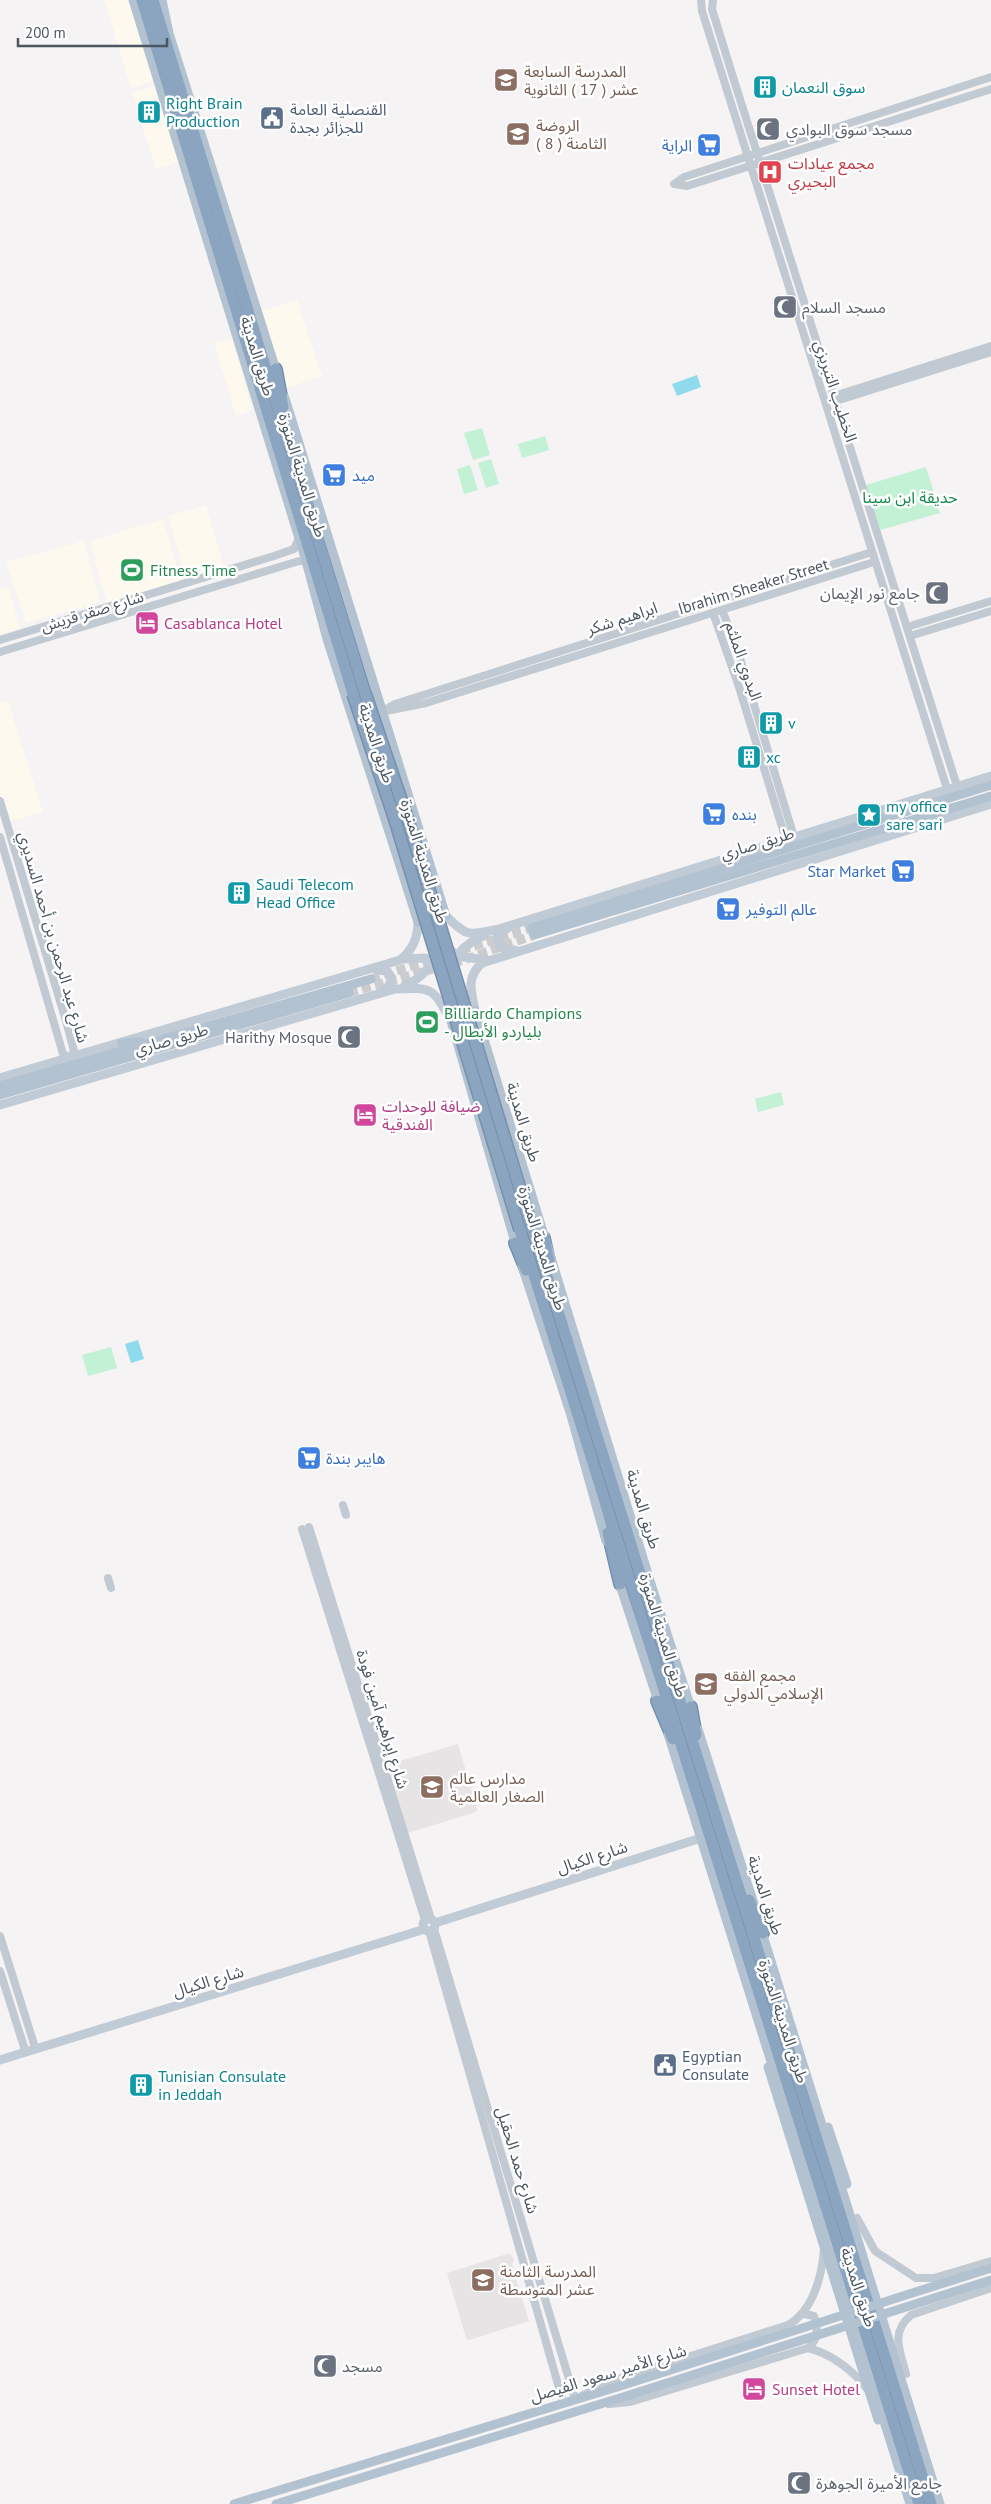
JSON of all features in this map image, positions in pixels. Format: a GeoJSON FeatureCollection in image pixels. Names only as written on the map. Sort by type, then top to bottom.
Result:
{"type":"FeatureCollection","features":[{"type":"Feature","properties":{"kind":"highway","name":"طريق المدينة المنورة"},"geometry":{"type":"LineString","coordinates":[[142,0],[320,590],[526,1228],[569,1348],[931,2504]]}},
{"type":"Feature","properties":{"kind":"highway","name":"طريق المدينة المنورة"},"geometry":{"type":"LineString","coordinates":[[153,0],[337,602],[354,694]]}},
{"type":"Feature","properties":{"kind":"highway"},"geometry":{"type":"LineString","coordinates":[[276,368],[296,468]]}},
{"type":"Feature","properties":{"kind":"highway"},"geometry":{"type":"LineString","coordinates":[[252,388],[291,490]]}},
{"type":"Feature","properties":{"kind":"highway","name":"طريق المدينة المنورة"},"geometry":{"type":"LineString","coordinates":[[526,1228],[564,1367],[704,1815],[735,1921],[919,2504]]}},
{"type":"Feature","properties":{"kind":"highway"},"geometry":{"type":"LineString","coordinates":[[544,1238],[569,1348]]}},
{"type":"Feature","properties":{"kind":"highway"},"geometry":{"type":"LineString","coordinates":[[515,1243],[564,1367]]}},
{"type":"Feature","properties":{"kind":"highway"},"geometry":{"type":"LineString","coordinates":[[589,1448],[620,1584]]}},
{"type":"Feature","properties":{"kind":"highway"},"geometry":{"type":"LineString","coordinates":[[617,1502],[650,1581]]}},
{"type":"Feature","properties":{"kind":"highway"},"geometry":{"type":"LineString","coordinates":[[658,1701],[704,1815]]}},
{"type":"Feature","properties":{"kind":"highway"},"geometry":{"type":"LineString","coordinates":[[691,1708],[705,1781]]}},
{"type":"Feature","properties":{"kind":"highway"},"geometry":{"type":"LineString","coordinates":[[723,1839],[763,1933]]}},
{"type":"Feature","properties":{"kind":"highway"},"geometry":{"type":"LineString","coordinates":[[735,1921],[764,2038]]}},
{"type":"Feature","properties":{"kind":"main road","name":"طريق المدينة"},"geometry":{"type":"LineString","coordinates":[[133,0],[306,561],[354,694],[418,922]]}},
{"type":"Feature","properties":{"kind":"main road","name":"طريق المدينة"},"geometry":{"type":"LineString","coordinates":[[162,0],[169,33],[276,368],[331,552],[358,630],[381,712],[446,916],[446,928],[442,946],[433,960],[416,981],[395,989]]}},
{"type":"Feature","properties":{"kind":"main road"},"geometry":{"type":"LineString","coordinates":[[170,97],[197,208]]}},
{"type":"Feature","properties":{"kind":"main road"},"geometry":{"type":"LineString","coordinates":[[207,179],[237,247]]}},
{"type":"Feature","properties":{"kind":"main road","name":"طريق المدينة"},"geometry":{"type":"LineString","coordinates":[[337,602],[381,712]]}},
{"type":"Feature","properties":{"kind":"main road"},"geometry":{"type":"LineString","coordinates":[[539,944],[511,950],[503,948],[499,944],[498,938],[501,932],[531,928],[790,839],[991,776]]}},
{"type":"Feature","properties":{"kind":"main road","name":"طريق صاري"},"geometry":{"type":"LineString","coordinates":[[531,928],[991,785]]}},
{"type":"Feature","properties":{"kind":"main road","name":"طريق صاري"},"geometry":{"type":"LineString","coordinates":[[531,928],[991,796]]}},
{"type":"Feature","properties":{"kind":"main road"},"geometry":{"type":"LineString","coordinates":[[475,1012],[470,984],[476,968],[482,963],[991,804]]}},
{"type":"Feature","properties":{"kind":"main road"},"geometry":{"type":"LineString","coordinates":[[412,905],[423,920],[433,921],[437,909],[438,893]]}},
{"type":"Feature","properties":{"kind":"main road"},"geometry":{"type":"LineString","coordinates":[[446,916],[462,932],[478,933],[499,929],[531,928]]}},
{"type":"Feature","properties":{"kind":"main road"},"geometry":{"type":"LineString","coordinates":[[418,922],[442,946],[457,956],[486,960],[507,955]]}},
{"type":"Feature","properties":{"kind":"main road"},"geometry":{"type":"LineString","coordinates":[[400,960],[408,954],[414,944],[418,934],[418,922]]}},
{"type":"Feature","properties":{"kind":"main road","name":"طريق المدينة"},"geometry":{"type":"LineString","coordinates":[[499,929],[470,941],[457,956],[448,970],[443,995],[515,1243],[570,1412],[620,1584],[855,2324],[910,2504]]}},
{"type":"Feature","properties":{"kind":"main road","name":"طريق المدينة"},"geometry":{"type":"LineString","coordinates":[[360,974],[400,960],[415,957],[433,960],[448,970],[467,991],[475,1012],[544,1238],[559,1278],[650,1581],[763,1933],[940,2504]]}},
{"type":"Feature","properties":{"kind":"main road"},"geometry":{"type":"LineString","coordinates":[[0,1078],[360,974],[380,969],[390,975],[392,978],[388,989],[370,997]]}},
{"type":"Feature","properties":{"kind":"main road","name":"طريق صاري"},"geometry":{"type":"LineString","coordinates":[[0,1086],[371,979]]}},
{"type":"Feature","properties":{"kind":"main road","name":"طريق صاري"},"geometry":{"type":"LineString","coordinates":[[0,1105],[395,989],[422,987],[433,993],[450,1019]]}},
{"type":"Feature","properties":{"kind":"main road","name":"طريق صاري"},"geometry":{"type":"LineString","coordinates":[[0,1095],[349,994]]}},
{"type":"Feature","properties":{"kind":"main road"},"geometry":{"type":"LineString","coordinates":[[450,1019],[456,997],[465,1001],[475,1012]]}},
{"type":"Feature","properties":{"kind":"main road"},"geometry":{"type":"LineString","coordinates":[[121,1043],[157,1041]]}},
{"type":"Feature","properties":{"kind":"main road","name":"شارع الكيال"},"geometry":{"type":"LineString","coordinates":[[0,2060],[701,1838]]}},
{"type":"Feature","properties":{"kind":"main road","name":"شارع الكيال"},"geometry":{"type":"LineString","coordinates":[[0,2054],[429,1925]]}},
{"type":"Feature","properties":{"kind":"main road","name":"طريق المدينة"},"geometry":{"type":"LineString","coordinates":[[759,2023],[777,2100],[906,2504]]}},
{"type":"Feature","properties":{"kind":"main road","name":"طريق المدينة"},"geometry":{"type":"LineString","coordinates":[[802,2062],[834,2142],[946,2504]]}},
{"type":"Feature","properties":{"kind":"main road","name":"شارع الأمير سعود الفيصل"},"geometry":{"type":"LineString","coordinates":[[234,2504],[617,2387],[991,2268]]}},
{"type":"Feature","properties":{"kind":"main road","name":"شارع الأمير سعود الفيصل"},"geometry":{"type":"LineString","coordinates":[[276,2504],[620,2398],[991,2280]]}},
{"type":"Feature","properties":{"kind":"street","name":"الخطيب التبريزي"},"geometry":{"type":"LineString","coordinates":[[700,0],[750,166],[947,790]]}},
{"type":"Feature","properties":{"kind":"street","name":"الخطيب التبريزي"},"geometry":{"type":"LineString","coordinates":[[713,0],[712,9],[957,786]]}},
{"type":"Feature","properties":{"kind":"street"},"geometry":{"type":"LineString","coordinates":[[991,77],[684,177],[674,184],[687,186],[991,89]]}},
{"type":"Feature","properties":{"kind":"street"},"geometry":{"type":"LineString","coordinates":[[950,91],[954,101]]}},
{"type":"Feature","properties":{"kind":"street"},"geometry":{"type":"LineString","coordinates":[[835,399],[991,346]]}},
{"type":"Feature","properties":{"kind":"street"},"geometry":{"type":"LineString","coordinates":[[835,399],[991,352]]}},
{"type":"Feature","properties":{"kind":"street","name":"شارع صقر قريش"},"geometry":{"type":"LineString","coordinates":[[0,640],[256,562],[294,549],[299,538]]}},
{"type":"Feature","properties":{"kind":"street","name":"ابراهيم شكر"},"geometry":{"type":"LineString","coordinates":[[381,712],[395,704],[492,678],[872,552]]}},
{"type":"Feature","properties":{"kind":"street","name":"شارع صقر قريش"},"geometry":{"type":"LineString","coordinates":[[0,652],[299,561],[306,561]]}},
{"type":"Feature","properties":{"kind":"street"},"geometry":{"type":"LineString","coordinates":[[256,562],[259,573]]}},
{"type":"Feature","properties":{"kind":"street","name":"Ibrahim Sheaker Street"},"geometry":{"type":"LineString","coordinates":[[492,678],[713,613],[874,562]]}},
{"type":"Feature","properties":{"kind":"street"},"geometry":{"type":"LineString","coordinates":[[907,627],[991,601]]}},
{"type":"Feature","properties":{"kind":"street","name":"البدوي الملثم"},"geometry":{"type":"LineString","coordinates":[[722,610],[736,645],[758,715],[790,839]]}},
{"type":"Feature","properties":{"kind":"street"},"geometry":{"type":"LineString","coordinates":[[910,636],[991,611]]}},
{"type":"Feature","properties":{"kind":"street","name":"البدوي الملثم"},"geometry":{"type":"LineString","coordinates":[[713,613],[790,839]]}},
{"type":"Feature","properties":{"kind":"street"},"geometry":{"type":"LineString","coordinates":[[85,615],[89,626]]}},
{"type":"Feature","properties":{"kind":"street","name":"البدوي الملثم"},"geometry":{"type":"LineString","coordinates":[[749,718],[758,715]]}},
{"type":"Feature","properties":{"kind":"street","name":"شارع عبد الرحمن بن أحمد السديري"},"geometry":{"type":"LineString","coordinates":[[0,800],[66,1021],[74,1051],[71,1058],[64,1054],[0,837]]}},
{"type":"Feature","properties":{"kind":"street"},"geometry":{"type":"LineString","coordinates":[[55,1025],[66,1021]]}},
{"type":"Feature","properties":{"kind":"street"},"geometry":{"type":"LineString","coordinates":[[343,1505],[346,1515]]}},
{"type":"Feature","properties":{"kind":"street","name":"شارع إبراهيم آمين فودة"},"geometry":{"type":"LineString","coordinates":[[305,1528],[429,1925]]}},
{"type":"Feature","properties":{"kind":"street"},"geometry":{"type":"LineString","coordinates":[[108,1578],[111,1588]]}},
{"type":"Feature","properties":{"kind":"street","name":"شارع حمد الحقيل"},"geometry":{"type":"LineString","coordinates":[[429,1925],[575,2399]]}},
{"type":"Feature","properties":{"kind":"street"},"geometry":{"type":"LineString","coordinates":[[0,1936],[34,2044]]}},
{"type":"Feature","properties":{"kind":"street"},"geometry":{"type":"LineString","coordinates":[[0,1971],[24,2047]]}},
{"type":"Feature","properties":{"kind":"street","name":"شارع حمد الحقيل"},"geometry":{"type":"LineString","coordinates":[[463,2038],[563,2402]]}},
{"type":"Feature","properties":{"kind":"street"},"geometry":{"type":"LineString","coordinates":[[857,2218],[875,2251],[916,2278],[934,2278],[991,2261]]}},
{"type":"Feature","properties":{"kind":"street"},"geometry":{"type":"LineString","coordinates":[[575,2399],[612,2381],[788,2325],[808,2309],[822,2265],[824,2249]]}},
{"type":"Feature","properties":{"kind":"street"},"geometry":{"type":"LineString","coordinates":[[926,2278],[918,2286],[918,2298],[922,2308],[931,2308]]}},
{"type":"Feature","properties":{"kind":"street"},"geometry":{"type":"LineString","coordinates":[[906,2374],[897,2336],[899,2329],[912,2316],[991,2288]]}},
{"type":"Feature","properties":{"kind":"street"},"geometry":{"type":"LineString","coordinates":[[594,2405],[630,2402],[808,2348],[816,2342],[818,2330],[814,2316],[804,2314]]}},
{"type":"Feature","properties":{"kind":"street"},"geometry":{"type":"LineString","coordinates":[[808,2348],[816,2350],[848,2369],[870,2393]]}},
{"type":"Feature","properties":{"kind":"shaded area"},"geometry":{"type":"Polygon","coordinates":[[[104,0],[131,0],[155,80],[131,89],[104,0]]]}},
{"type":"Feature","properties":{"kind":"shaded area"},"geometry":{"type":"Polygon","coordinates":[[[158,85],[181,161],[156,169],[132,93],[158,85]]]}},
{"type":"Feature","properties":{"kind":"shaded area"},"geometry":{"type":"Polygon","coordinates":[[[297,300],[322,376],[286,388],[261,311],[297,300]]]}},
{"type":"Feature","properties":{"kind":"shaded area"},"geometry":{"type":"Polygon","coordinates":[[[232,340],[253,410],[236,416],[214,343],[232,340]]]}},
{"type":"Feature","properties":{"kind":"shaded area"},"geometry":{"type":"Polygon","coordinates":[[[206,505],[224,567],[186,579],[168,516],[206,505]]]}},
{"type":"Feature","properties":{"kind":"shaded area"},"geometry":{"type":"Polygon","coordinates":[[[163,519],[181,581],[107,605],[90,541],[163,519]]]}},
{"type":"Feature","properties":{"kind":"shaded area"},"geometry":{"type":"Polygon","coordinates":[[[84,541],[100,602],[26,623],[6,562],[84,541]]]}},
{"type":"Feature","properties":{"kind":"shaded area"},"geometry":{"type":"Polygon","coordinates":[[[8,587],[20,628],[0,634],[0,589],[8,587]]]}},
{"type":"Feature","properties":{"kind":"shaded area"},"geometry":{"type":"Polygon","coordinates":[[[8,701],[43,812],[9,822],[0,796],[0,703],[8,701]]]}},
{"type":"Feature","properties":{"kind":"shaded area","name":"مدارس عالم الصغار العالمية"},"geometry":{"type":"Polygon","coordinates":[[[458,1744],[477,1809],[476,1812],[408,1833],[387,1765],[458,1744]]]}},
{"type":"Feature","properties":{"kind":"shaded area"},"geometry":{"type":"Polygon","coordinates":[[[510,2253],[514,2260],[512,2265],[529,2321],[469,2340],[466,2338],[447,2273],[510,2253]]]}},
{"type":"Feature","properties":{"kind":"green space"},"geometry":{"type":"Polygon","coordinates":[[[482,428],[490,455],[473,460],[464,433],[482,428]]]}},
{"type":"Feature","properties":{"kind":"green space"},"geometry":{"type":"Polygon","coordinates":[[[545,436],[549,450],[522,458],[518,444],[545,436]]]}},
{"type":"Feature","properties":{"kind":"green space"},"geometry":{"type":"Polygon","coordinates":[[[491,459],[499,484],[486,488],[478,463],[491,459]]]}},
{"type":"Feature","properties":{"kind":"green space"},"geometry":{"type":"Polygon","coordinates":[[[470,465],[478,490],[464,494],[457,469],[470,465]]]}},
{"type":"Feature","properties":{"kind":"green space","name":"حديقة ابن سينا"},"geometry":{"type":"Polygon","coordinates":[[[926,467],[940,513],[880,530],[866,485],[926,467]]]}},
{"type":"Feature","properties":{"kind":"green space"},"geometry":{"type":"Polygon","coordinates":[[[781,1092],[784,1105],[758,1112],[755,1099],[781,1092]]]}},
{"type":"Feature","properties":{"kind":"green space"},"geometry":{"type":"Polygon","coordinates":[[[111,1347],[117,1368],[88,1376],[82,1355],[111,1347]]]}},
{"type":"Feature","properties":{"kind":"water"},"geometry":{"type":"Polygon","coordinates":[[[697,375],[701,387],[677,396],[672,384],[697,375]]]}},
{"type":"Feature","properties":{"kind":"water"},"geometry":{"type":"Polygon","coordinates":[[[138,1340],[144,1359],[131,1363],[125,1344],[138,1340]]]}},
{"type":"Feature","properties":{"kind":"tunnel"},"geometry":{"type":"LineString","coordinates":[[371,979],[531,928]]}},
{"type":"Feature","properties":{"kind":"tunnel"},"geometry":{"type":"LineString","coordinates":[[349,993],[464,960],[534,935]]}},
{"type":"Feature","properties":{"kind":"place","name":"المدرسة السابعة عشر ( 17 ) الثانوية"},"geometry":{"type":"Point","coordinates":[506,80]}},
{"type":"Feature","properties":{"kind":"place","name":"سوق النعمان"},"geometry":{"type":"Point","coordinates":[765,87]}},
{"type":"Feature","properties":{"kind":"place","name":"Right Brain Production"},"geometry":{"type":"Point","coordinates":[149,112]}},
{"type":"Feature","properties":{"kind":"place","name":"القنصلية العامة للجزائر بجدة"},"geometry":{"type":"Point","coordinates":[272,118]}},
{"type":"Feature","properties":{"kind":"place","name":"مسجد سوق البوادي"},"geometry":{"type":"Point","coordinates":[768,129]}},
{"type":"Feature","properties":{"kind":"place","name":"الروضة الثامنة ( 8 )"},"geometry":{"type":"Point","coordinates":[518,134]}},
{"type":"Feature","properties":{"kind":"place","name":"الراية"},"geometry":{"type":"Point","coordinates":[709,145]}},
{"type":"Feature","properties":{"kind":"place","name":"مجمع عيادات البحيري"},"geometry":{"type":"Point","coordinates":[770,172]}},
{"type":"Feature","properties":{"kind":"place","name":"مسجد السلام"},"geometry":{"type":"Point","coordinates":[785,307]}},
{"type":"Feature","properties":{"kind":"place","name":"ميد"},"geometry":{"type":"Point","coordinates":[334,475]}},
{"type":"Feature","properties":{"kind":"place","name":"Fitness Time"},"geometry":{"type":"Point","coordinates":[132,570]}},
{"type":"Feature","properties":{"kind":"place","name":"جامع نور الإيمان"},"geometry":{"type":"Point","coordinates":[937,593]}},
{"type":"Feature","properties":{"kind":"place","name":"Casablanca Hotel"},"geometry":{"type":"Point","coordinates":[147,623]}},
{"type":"Feature","properties":{"kind":"place","name":"v"},"geometry":{"type":"Point","coordinates":[771,723]}},
{"type":"Feature","properties":{"kind":"place","name":"xc"},"geometry":{"type":"Point","coordinates":[749,757]}},
{"type":"Feature","properties":{"kind":"place","name":"بنده"},"geometry":{"type":"Point","coordinates":[714,814]}},
{"type":"Feature","properties":{"kind":"place","name":"my office sare sari"},"geometry":{"type":"Point","coordinates":[869,815]}},
{"type":"Feature","properties":{"kind":"place","name":"Star Market"},"geometry":{"type":"Point","coordinates":[903,871]}},
{"type":"Feature","properties":{"kind":"place","name":"Saudi Telecom Head Office"},"geometry":{"type":"Point","coordinates":[239,893]}},
{"type":"Feature","properties":{"kind":"place","name":"عالم التوفير"},"geometry":{"type":"Point","coordinates":[728,909]}},
{"type":"Feature","properties":{"kind":"place","name":"Billiardo Champions - بلياردو الأبطال"},"geometry":{"type":"Point","coordinates":[427,1022]}},
{"type":"Feature","properties":{"kind":"place","name":"Harithy Mosque"},"geometry":{"type":"Point","coordinates":[349,1037]}},
{"type":"Feature","properties":{"kind":"place","name":"ضيافة للوحدات الفندقية"},"geometry":{"type":"Point","coordinates":[365,1115]}},
{"type":"Feature","properties":{"kind":"place","name":"هايبر بندة"},"geometry":{"type":"Point","coordinates":[309,1458]}},
{"type":"Feature","properties":{"kind":"place","name":"مجمع الفقه الإسلامي الدولي"},"geometry":{"type":"Point","coordinates":[706,1684]}},
{"type":"Feature","properties":{"kind":"place","name":"مدارس عالم الصغار العالمية"},"geometry":{"type":"Point","coordinates":[432,1787]}},
{"type":"Feature","properties":{"kind":"place","name":"Egyptian Consulate"},"geometry":{"type":"Point","coordinates":[665,2065]}},
{"type":"Feature","properties":{"kind":"place","name":"Tunisian Consulate in Jeddah"},"geometry":{"type":"Point","coordinates":[141,2085]}},
{"type":"Feature","properties":{"kind":"place","name":"المدرسة الثامنة عشر المتوسطة"},"geometry":{"type":"Point","coordinates":[483,2280]}},
{"type":"Feature","properties":{"kind":"place","name":"مسجد"},"geometry":{"type":"Point","coordinates":[325,2366]}},
{"type":"Feature","properties":{"kind":"place","name":"Sunset Hotel"},"geometry":{"type":"Point","coordinates":[754,2389]}},
{"type":"Feature","properties":{"kind":"place","name":"جامع الأميرة الجوهرة"},"geometry":{"type":"Point","coordinates":[799,2483]}}]}
